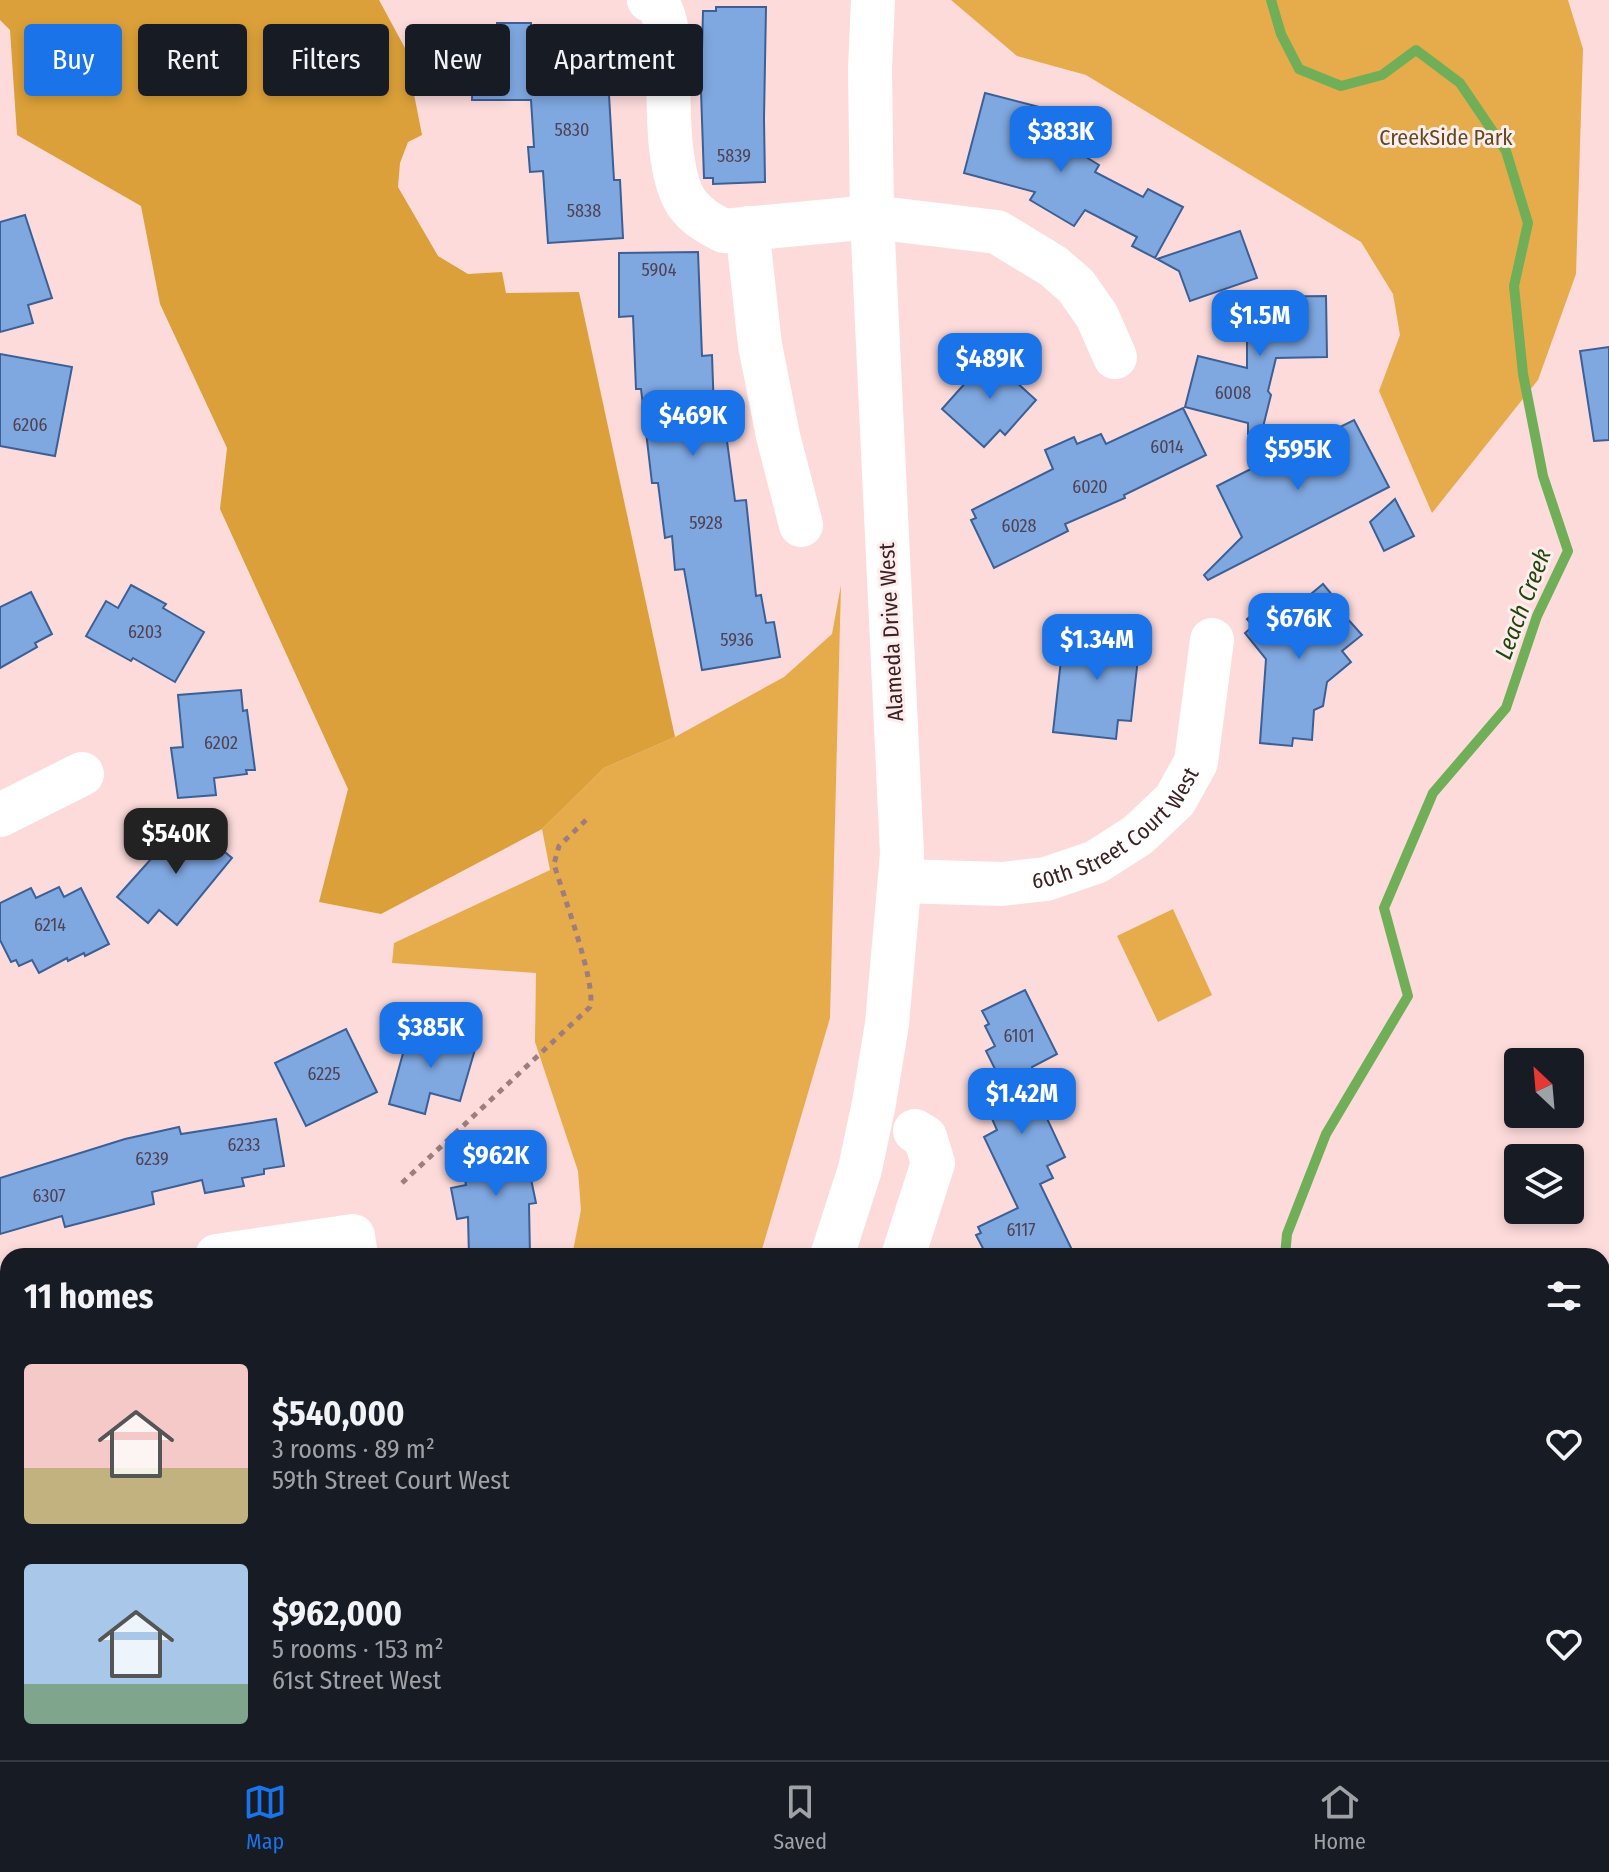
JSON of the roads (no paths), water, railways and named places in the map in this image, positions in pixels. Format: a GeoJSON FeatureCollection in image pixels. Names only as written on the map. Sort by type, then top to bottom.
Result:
{"type":"FeatureCollection","features":[{"type":"Feature","properties":{"kind":"street"},"geometry":{"type":"LineString","coordinates":[[649,0],[657,3],[666,22],[671,149],[678,186],[687,205],[704,221],[724,231],[872,217],[997,232],[1053,266],[1076,286],[1097,316],[1115,357]]}},
{"type":"Feature","properties":{"kind":"street","name":"Alameda Drive West"},"geometry":{"type":"LineString","coordinates":[[835,1248],[860,1169],[874,1103],[887,1024],[902,854],[872,217],[870,69],[873,0]]}},
{"type":"Feature","properties":{"kind":"street"},"geometry":{"type":"LineString","coordinates":[[747,228],[760,345],[801,525]]}},
{"type":"Feature","properties":{"kind":"street","name":"60th Street Court West"},"geometry":{"type":"LineString","coordinates":[[900,881],[1002,884],[1046,879],[1096,862],[1138,835],[1175,800],[1196,762],[1212,640]]}},
{"type":"Feature","properties":{"kind":"street"},"geometry":{"type":"LineString","coordinates":[[0,815],[82,774]]}},
{"type":"Feature","properties":{"kind":"street"},"geometry":{"type":"LineString","coordinates":[[906,1248],[933,1163],[925,1137],[915,1131]]}},
{"type":"Feature","properties":{"kind":"street"},"geometry":{"type":"LineString","coordinates":[[327,1248],[354,1246]]}},
{"type":"Feature","properties":{"kind":"waterway","name":"Leach Creek"},"geometry":{"type":"LineString","coordinates":[[1271,0],[1281,34],[1299,69],[1341,86],[1382,75],[1416,50],[1460,83],[1506,151],[1528,223],[1514,286],[1523,374],[1543,476],[1568,551],[1537,616],[1506,708],[1433,793],[1384,908],[1408,996],[1326,1134],[1287,1234],[1286,1248]]}},
{"type":"Feature","properties":{"kind":"park label","name":"CreekSide Park"},"geometry":{"type":"Point","coordinates":[1446,137]}}]}
